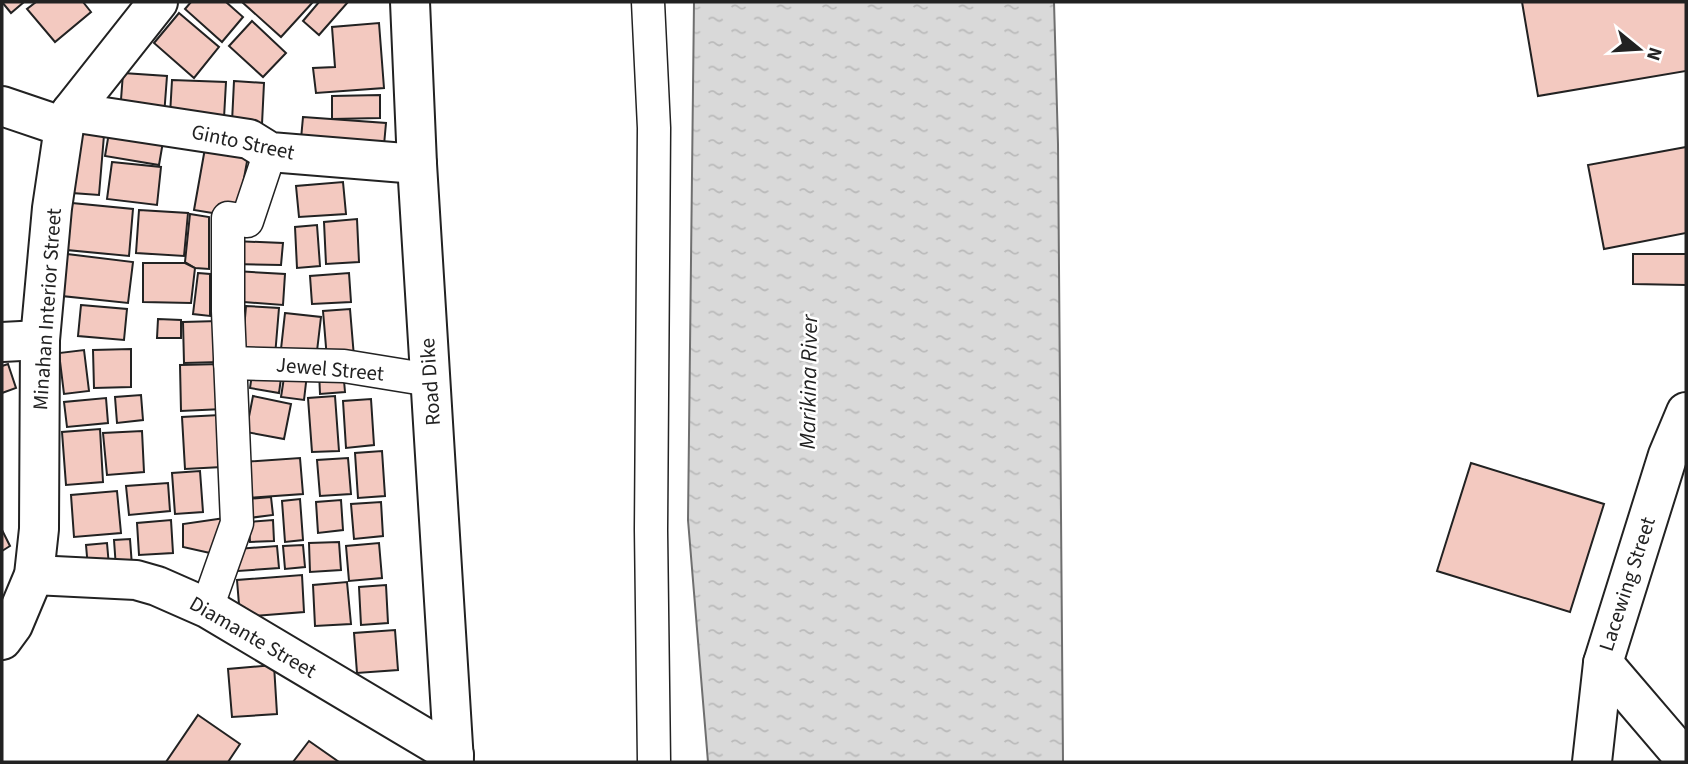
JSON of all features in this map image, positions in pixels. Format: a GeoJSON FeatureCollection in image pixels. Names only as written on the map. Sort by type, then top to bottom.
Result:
{"type":"FeatureCollection","features":[{"type":"Feature","properties":{"kind":"street","name":"Road Dike"},"geometry":{"type":"LineString","coordinates":[[410,2],[417,164],[454,759]]}},
{"type":"Feature","properties":{"kind":"street"},"geometry":{"type":"LineString","coordinates":[[648,2],[654,128],[651,530],[654,762]]}},
{"type":"Feature","properties":{"kind":"street","name":"Minahan Interior Street"},"geometry":{"type":"LineString","coordinates":[[2,640],[13,625],[34,575],[39,529],[40,340],[52,208],[67,119],[143,7]]}},
{"type":"Feature","properties":{"kind":"street","name":"Ginto Street"},"geometry":{"type":"LineString","coordinates":[[2,106],[67,119],[249,139],[270,152],[417,164]]}},
{"type":"Feature","properties":{"kind":"street"},"geometry":{"type":"LineString","coordinates":[[207,608],[237,523],[230,363],[228,218],[247,221],[270,152]]}},
{"type":"Feature","properties":{"kind":"street"},"geometry":{"type":"LineString","coordinates":[[2,342],[40,340]]}},
{"type":"Feature","properties":{"kind":"street","name":"Jewel Street"},"geometry":{"type":"LineString","coordinates":[[230,363],[344,366],[430,380]]}},
{"type":"Feature","properties":{"kind":"street","name":"Lacewing Street"},"geometry":{"type":"LineString","coordinates":[[1592,762],[1603,663],[1668,456],[1686,412]]}},
{"type":"Feature","properties":{"kind":"street","name":"Diamante Street"},"geometry":{"type":"LineString","coordinates":[[34,575],[136,580],[157,586],[207,608],[454,759]]}},
{"type":"Feature","properties":{"kind":"street"},"geometry":{"type":"LineString","coordinates":[[1603,663],[1686,760]]}},
{"type":"Feature","properties":{"kind":"water","name":"Marikina River"},"geometry":{"type":"Polygon","coordinates":[[[694,2],[1054,2],[1058,144],[1063,762],[708,762],[688,520],[694,2]]]}},
{"type":"Feature","properties":{"kind":"building"},"geometry":{"type":"Polygon","coordinates":[[[2,2],[24,2],[11,13],[2,2]]]}},
{"type":"Feature","properties":{"kind":"building"},"geometry":{"type":"Polygon","coordinates":[[[36,2],[83,2],[91,12],[55,42],[27,9],[36,2]]]}},
{"type":"Feature","properties":{"kind":"building"},"geometry":{"type":"Polygon","coordinates":[[[191,2],[226,2],[243,17],[222,42],[185,9],[191,2]]]}},
{"type":"Feature","properties":{"kind":"building"},"geometry":{"type":"Polygon","coordinates":[[[242,2],[313,2],[281,37],[242,2]]]}},
{"type":"Feature","properties":{"kind":"building"},"geometry":{"type":"Polygon","coordinates":[[[319,2],[348,2],[319,35],[303,21],[319,2]]]}},
{"type":"Feature","properties":{"kind":"building"},"geometry":{"type":"Polygon","coordinates":[[[1522,2],[1686,2],[1686,71],[1538,96],[1522,2]]]}},
{"type":"Feature","properties":{"kind":"building"},"geometry":{"type":"Polygon","coordinates":[[[179,13],[219,47],[194,78],[154,43],[179,13]]]}},
{"type":"Feature","properties":{"kind":"building"},"geometry":{"type":"Polygon","coordinates":[[[252,21],[286,53],[263,77],[229,46],[252,21]]]}},
{"type":"Feature","properties":{"kind":"building"},"geometry":{"type":"Polygon","coordinates":[[[379,23],[384,88],[316,93],[313,68],[335,67],[332,27],[379,23]]]}},
{"type":"Feature","properties":{"kind":"building"},"geometry":{"type":"Polygon","coordinates":[[[123,73],[167,76],[164,116],[120,113],[123,73]]]}},
{"type":"Feature","properties":{"kind":"building"},"geometry":{"type":"Polygon","coordinates":[[[172,80],[226,82],[224,118],[170,115],[172,80]]]}},
{"type":"Feature","properties":{"kind":"building"},"geometry":{"type":"Polygon","coordinates":[[[234,81],[264,83],[262,124],[232,122],[234,81]]]}},
{"type":"Feature","properties":{"kind":"building"},"geometry":{"type":"Polygon","coordinates":[[[380,95],[380,118],[332,119],[332,96],[380,95]]]}},
{"type":"Feature","properties":{"kind":"building"},"geometry":{"type":"Polygon","coordinates":[[[303,117],[386,123],[383,156],[300,150],[303,117]]]}},
{"type":"Feature","properties":{"kind":"building"},"geometry":{"type":"Polygon","coordinates":[[[111,121],[165,130],[159,165],[105,156],[111,121]]]}},
{"type":"Feature","properties":{"kind":"building"},"geometry":{"type":"Polygon","coordinates":[[[77,132],[104,135],[99,195],[72,193],[77,132]]]}},
{"type":"Feature","properties":{"kind":"building"},"geometry":{"type":"Polygon","coordinates":[[[207,137],[250,145],[237,217],[194,210],[207,137]]]}},
{"type":"Feature","properties":{"kind":"building"},"geometry":{"type":"Polygon","coordinates":[[[1686,147],[1686,233],[1604,249],[1588,165],[1686,147]]]}},
{"type":"Feature","properties":{"kind":"building"},"geometry":{"type":"Polygon","coordinates":[[[112,162],[161,167],[157,205],[107,199],[112,162]]]}},
{"type":"Feature","properties":{"kind":"building"},"geometry":{"type":"Polygon","coordinates":[[[343,182],[346,214],[299,217],[296,186],[343,182]]]}},
{"type":"Feature","properties":{"kind":"building"},"geometry":{"type":"Polygon","coordinates":[[[72,203],[133,209],[129,256],[67,250],[72,203]]]}},
{"type":"Feature","properties":{"kind":"building"},"geometry":{"type":"Polygon","coordinates":[[[139,210],[188,213],[184,256],[136,253],[139,210]]]}},
{"type":"Feature","properties":{"kind":"building"},"geometry":{"type":"Polygon","coordinates":[[[190,214],[209,217],[209,269],[195,268],[185,262],[190,214]]]}},
{"type":"Feature","properties":{"kind":"building"},"geometry":{"type":"Polygon","coordinates":[[[357,219],[359,262],[326,264],[324,222],[357,219]]]}},
{"type":"Feature","properties":{"kind":"building"},"geometry":{"type":"Polygon","coordinates":[[[317,225],[320,266],[297,268],[295,227],[317,225]]]}},
{"type":"Feature","properties":{"kind":"building"},"geometry":{"type":"Polygon","coordinates":[[[234,241],[283,243],[281,265],[233,264],[234,241]]]}},
{"type":"Feature","properties":{"kind":"building"},"geometry":{"type":"Polygon","coordinates":[[[67,254],[133,262],[128,303],[62,296],[67,254]]]}},
{"type":"Feature","properties":{"kind":"building"},"geometry":{"type":"Polygon","coordinates":[[[1633,254],[1686,254],[1686,285],[1633,284],[1633,254]]]}},
{"type":"Feature","properties":{"kind":"building"},"geometry":{"type":"Polygon","coordinates":[[[143,263],[185,263],[195,268],[191,303],[143,302],[143,263]]]}},
{"type":"Feature","properties":{"kind":"building"},"geometry":{"type":"Polygon","coordinates":[[[235,271],[285,274],[283,305],[232,301],[235,271]]]}},
{"type":"Feature","properties":{"kind":"building"},"geometry":{"type":"Polygon","coordinates":[[[198,273],[210,274],[210,316],[193,314],[198,273]]]}},
{"type":"Feature","properties":{"kind":"building"},"geometry":{"type":"Polygon","coordinates":[[[349,273],[351,302],[312,304],[310,276],[349,273]]]}},
{"type":"Feature","properties":{"kind":"building"},"geometry":{"type":"Polygon","coordinates":[[[81,305],[127,309],[124,340],[78,336],[81,305]]]}},
{"type":"Feature","properties":{"kind":"building"},"geometry":{"type":"Polygon","coordinates":[[[246,306],[279,308],[275,356],[242,353],[246,306]]]}},
{"type":"Feature","properties":{"kind":"building"},"geometry":{"type":"Polygon","coordinates":[[[350,309],[354,357],[327,359],[323,311],[350,309]]]}},
{"type":"Feature","properties":{"kind":"building"},"geometry":{"type":"Polygon","coordinates":[[[285,313],[321,317],[317,351],[280,358],[285,313]]]}},
{"type":"Feature","properties":{"kind":"building"},"geometry":{"type":"Polygon","coordinates":[[[158,319],[181,320],[181,338],[157,338],[158,319]]]}},
{"type":"Feature","properties":{"kind":"building"},"geometry":{"type":"Polygon","coordinates":[[[218,321],[220,362],[184,363],[183,322],[218,321]]]}},
{"type":"Feature","properties":{"kind":"building"},"geometry":{"type":"Polygon","coordinates":[[[131,349],[131,387],[94,388],[93,350],[131,349]]]}},
{"type":"Feature","properties":{"kind":"building"},"geometry":{"type":"Polygon","coordinates":[[[84,350],[89,391],[64,394],[59,353],[84,350]]]}},
{"type":"Feature","properties":{"kind":"building"},"geometry":{"type":"Polygon","coordinates":[[[8,364],[16,388],[2,393],[2,366],[8,364]]]}},
{"type":"Feature","properties":{"kind":"building"},"geometry":{"type":"Polygon","coordinates":[[[222,364],[223,409],[181,411],[180,365],[222,364]]]}},
{"type":"Feature","properties":{"kind":"building"},"geometry":{"type":"Polygon","coordinates":[[[253,367],[282,371],[279,393],[250,388],[253,367]]]}},
{"type":"Feature","properties":{"kind":"building"},"geometry":{"type":"Polygon","coordinates":[[[343,369],[345,392],[320,394],[319,371],[343,369]]]}},
{"type":"Feature","properties":{"kind":"building"},"geometry":{"type":"Polygon","coordinates":[[[285,371],[307,374],[304,400],[281,397],[285,371]]]}},
{"type":"Feature","properties":{"kind":"building"},"geometry":{"type":"Polygon","coordinates":[[[141,395],[143,420],[117,423],[115,397],[141,395]]]}},
{"type":"Feature","properties":{"kind":"building"},"geometry":{"type":"Polygon","coordinates":[[[253,396],[291,404],[284,439],[246,432],[253,396]]]}},
{"type":"Feature","properties":{"kind":"building"},"geometry":{"type":"Polygon","coordinates":[[[335,396],[339,451],[312,452],[308,398],[335,396]]]}},
{"type":"Feature","properties":{"kind":"building"},"geometry":{"type":"Polygon","coordinates":[[[106,398],[108,423],[67,427],[64,402],[106,398]]]}},
{"type":"Feature","properties":{"kind":"building"},"geometry":{"type":"Polygon","coordinates":[[[371,399],[374,445],[346,448],[343,401],[371,399]]]}},
{"type":"Feature","properties":{"kind":"building"},"geometry":{"type":"Polygon","coordinates":[[[220,415],[222,467],[185,469],[182,417],[220,415]]]}},
{"type":"Feature","properties":{"kind":"building"},"geometry":{"type":"Polygon","coordinates":[[[100,429],[103,482],[66,485],[62,432],[100,429]]]}},
{"type":"Feature","properties":{"kind":"building"},"geometry":{"type":"Polygon","coordinates":[[[142,431],[144,472],[107,475],[103,433],[142,431]]]}},
{"type":"Feature","properties":{"kind":"building"},"geometry":{"type":"Polygon","coordinates":[[[382,451],[385,496],[358,498],[355,453],[382,451]]]}},
{"type":"Feature","properties":{"kind":"building"},"geometry":{"type":"Polygon","coordinates":[[[300,458],[303,494],[246,498],[243,462],[300,458]]]}},
{"type":"Feature","properties":{"kind":"building"},"geometry":{"type":"Polygon","coordinates":[[[348,458],[351,494],[320,496],[317,460],[348,458]]]}},
{"type":"Feature","properties":{"kind":"building"},"geometry":{"type":"Polygon","coordinates":[[[1471,463],[1604,504],[1570,612],[1437,571],[1471,463]]]}},
{"type":"Feature","properties":{"kind":"building"},"geometry":{"type":"Polygon","coordinates":[[[200,471],[203,512],[175,514],[172,473],[200,471]]]}},
{"type":"Feature","properties":{"kind":"building"},"geometry":{"type":"Polygon","coordinates":[[[168,483],[170,511],[129,515],[126,486],[168,483]]]}},
{"type":"Feature","properties":{"kind":"building"},"geometry":{"type":"Polygon","coordinates":[[[117,491],[121,533],[74,537],[71,495],[117,491]]]}},
{"type":"Feature","properties":{"kind":"building"},"geometry":{"type":"Polygon","coordinates":[[[271,497],[273,515],[249,518],[247,499],[271,497]]]}},
{"type":"Feature","properties":{"kind":"building"},"geometry":{"type":"Polygon","coordinates":[[[300,499],[303,540],[285,542],[282,501],[300,499]]]}},
{"type":"Feature","properties":{"kind":"building"},"geometry":{"type":"Polygon","coordinates":[[[341,500],[343,530],[318,533],[316,502],[341,500]]]}},
{"type":"Feature","properties":{"kind":"building"},"geometry":{"type":"Polygon","coordinates":[[[381,502],[383,536],[354,539],[351,504],[381,502]]]}},
{"type":"Feature","properties":{"kind":"building"},"geometry":{"type":"Polygon","coordinates":[[[225,518],[219,555],[183,547],[183,524],[225,518]]]}},
{"type":"Feature","properties":{"kind":"building"},"geometry":{"type":"Polygon","coordinates":[[[171,520],[173,553],[139,555],[137,523],[171,520]]]}},
{"type":"Feature","properties":{"kind":"building"},"geometry":{"type":"Polygon","coordinates":[[[273,520],[274,541],[250,542],[249,522],[273,520]]]}},
{"type":"Feature","properties":{"kind":"building"},"geometry":{"type":"Polygon","coordinates":[[[2,530],[10,546],[2,551],[2,530]]]}},
{"type":"Feature","properties":{"kind":"building"},"geometry":{"type":"Polygon","coordinates":[[[130,539],[132,566],[116,568],[114,540],[130,539]]]}},
{"type":"Feature","properties":{"kind":"building"},"geometry":{"type":"Polygon","coordinates":[[[339,542],[341,570],[310,572],[309,543],[339,542]]]}},
{"type":"Feature","properties":{"kind":"building"},"geometry":{"type":"Polygon","coordinates":[[[107,543],[109,566],[88,568],[86,545],[107,543]]]}},
{"type":"Feature","properties":{"kind":"building"},"geometry":{"type":"Polygon","coordinates":[[[379,543],[382,578],[349,581],[346,546],[379,543]]]}},
{"type":"Feature","properties":{"kind":"building"},"geometry":{"type":"Polygon","coordinates":[[[303,545],[305,567],[285,569],[283,546],[303,545]]]}},
{"type":"Feature","properties":{"kind":"building"},"geometry":{"type":"Polygon","coordinates":[[[277,546],[279,568],[238,571],[237,549],[277,546]]]}},
{"type":"Feature","properties":{"kind":"building"},"geometry":{"type":"Polygon","coordinates":[[[302,575],[304,612],[240,617],[237,580],[302,575]]]}},
{"type":"Feature","properties":{"kind":"building"},"geometry":{"type":"Polygon","coordinates":[[[347,582],[351,624],[315,626],[313,585],[347,582]]]}},
{"type":"Feature","properties":{"kind":"building"},"geometry":{"type":"Polygon","coordinates":[[[386,585],[388,623],[361,625],[359,587],[386,585]]]}},
{"type":"Feature","properties":{"kind":"building"},"geometry":{"type":"Polygon","coordinates":[[[395,630],[398,670],[357,673],[354,633],[395,630]]]}},
{"type":"Feature","properties":{"kind":"building"},"geometry":{"type":"Polygon","coordinates":[[[274,665],[277,714],[232,717],[228,669],[274,665]]]}},
{"type":"Feature","properties":{"kind":"building"},"geometry":{"type":"Polygon","coordinates":[[[198,715],[240,744],[228,762],[166,762],[198,715]]]}},
{"type":"Feature","properties":{"kind":"building"},"geometry":{"type":"Polygon","coordinates":[[[309,741],[339,762],[293,762],[309,741]]]}}]}
